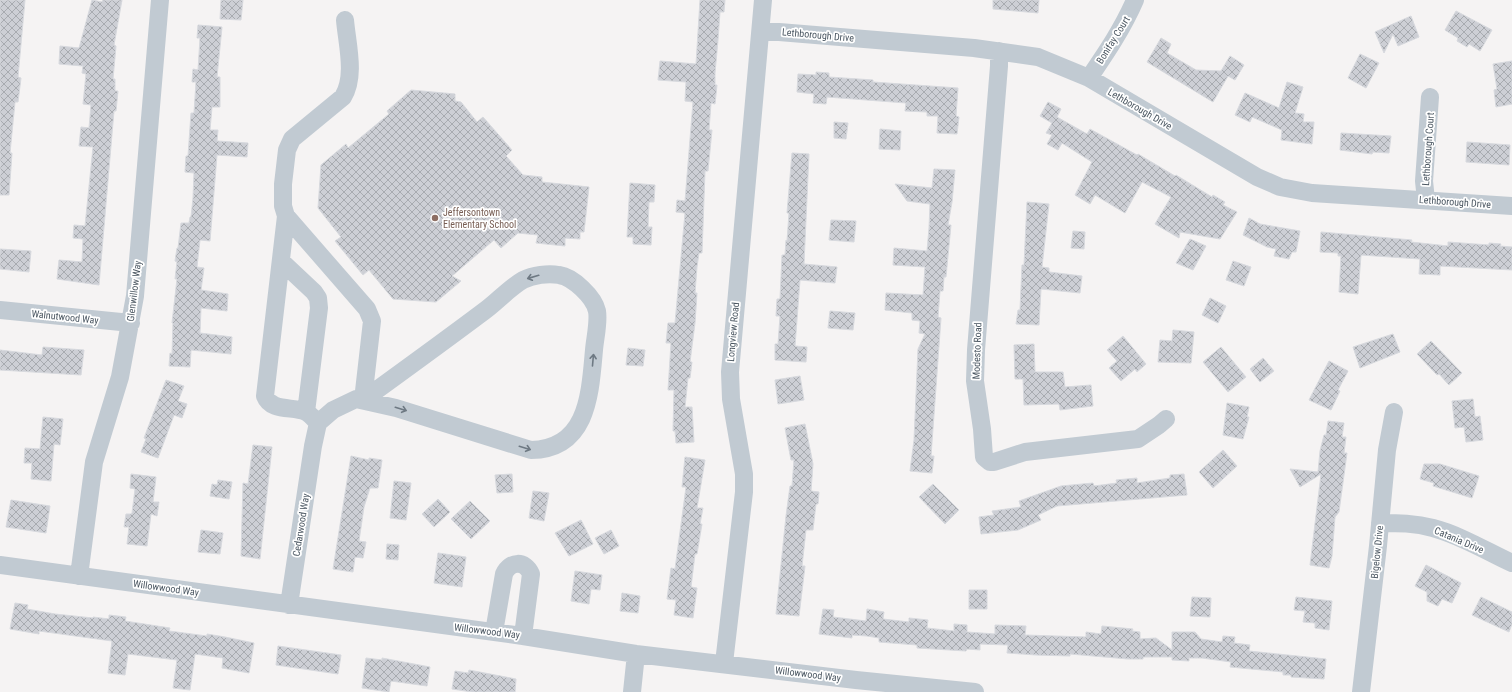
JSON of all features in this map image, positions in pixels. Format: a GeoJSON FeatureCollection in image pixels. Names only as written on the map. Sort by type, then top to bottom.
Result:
{"type":"FeatureCollection","features":[{"type":"Feature","properties":{"kind":"street","name":"Glenwillow Way"},"geometry":{"type":"LineString","coordinates":[[79,576],[94,462],[120,377],[135,296],[160,0]]}},
{"type":"Feature","properties":{"kind":"street","name":"Longview Road"},"geometry":{"type":"LineString","coordinates":[[724,663],[744,492],[744,474],[730,399],[730,372],[763,0]]}},
{"type":"Feature","properties":{"kind":"street","name":"Bonifay Court"},"geometry":{"type":"LineString","coordinates":[[1089,78],[1114,42],[1135,0]]}},
{"type":"Feature","properties":{"kind":"street"},"geometry":{"type":"LineString","coordinates":[[345,20],[350,76],[348,88],[343,97],[292,139],[287,150],[283,184],[283,206],[286,216],[265,396],[270,403],[312,418],[356,399],[363,400],[396,408],[531,450],[544,450],[560,443],[573,434],[581,421],[591,380],[597,311],[592,299],[580,286],[560,275],[541,275],[523,280],[489,308],[363,400]]}},
{"type":"Feature","properties":{"kind":"street","name":"Lethborough Drive"},"geometry":{"type":"LineString","coordinates":[[761,32],[778,32],[999,52],[1038,57],[1089,78],[1256,177],[1280,187],[1312,193],[1512,206]]}},
{"type":"Feature","properties":{"kind":"street","name":"Modesto Road"},"geometry":{"type":"LineString","coordinates":[[999,52],[976,350],[975,381],[982,429],[984,457],[990,462],[994,462],[1024,452],[1138,439],[1160,426],[1166,419]]}},
{"type":"Feature","properties":{"kind":"street","name":"Lethborough Court"},"geometry":{"type":"LineString","coordinates":[[1426,200],[1424,181],[1430,97]]}},
{"type":"Feature","properties":{"kind":"street"},"geometry":{"type":"LineString","coordinates":[[286,216],[367,309],[372,321],[363,400]]}},
{"type":"Feature","properties":{"kind":"street","name":"Cedarwood Way"},"geometry":{"type":"LineString","coordinates":[[281,261],[314,292],[318,298],[312,418],[313,446],[288,605]]}},
{"type":"Feature","properties":{"kind":"street","name":"Walnutwood Way"},"geometry":{"type":"LineString","coordinates":[[0,310],[131,323]]}},
{"type":"Feature","properties":{"kind":"street","name":"Bigelow Drive"},"geometry":{"type":"LineString","coordinates":[[1361,692],[1387,450],[1394,412]]}},
{"type":"Feature","properties":{"kind":"street","name":"Catania Drive"},"geometry":{"type":"LineString","coordinates":[[1380,523],[1406,523],[1432,528],[1451,534],[1512,564]]}},
{"type":"Feature","properties":{"kind":"street"},"geometry":{"type":"LineString","coordinates":[[494,632],[504,574],[509,566],[518,563],[526,566],[531,574],[523,636]]}},
{"type":"Feature","properties":{"kind":"street","name":"Willowwood Way"},"geometry":{"type":"LineString","coordinates":[[0,565],[523,636],[636,654],[724,663],[857,686],[975,692]]}},
{"type":"Feature","properties":{"kind":"street"},"geometry":{"type":"LineString","coordinates":[[632,692],[636,654]]}},
{"type":"Feature","properties":{"kind":"building"},"geometry":{"type":"Polygon","coordinates":[[[0,0],[25,0],[18,77],[21,78],[18,102],[15,102],[10,153],[12,153],[9,195],[0,195],[0,0]]]}},
{"type":"Feature","properties":{"kind":"building"},"geometry":{"type":"Polygon","coordinates":[[[92,0],[102,2],[103,0],[122,0],[114,45],[116,46],[113,79],[115,79],[115,91],[118,91],[116,111],[114,111],[99,285],[57,279],[59,260],[82,262],[83,239],[73,238],[74,225],[85,226],[93,147],[79,146],[81,127],[89,128],[91,105],[83,104],[86,74],[82,73],[83,66],[59,64],[60,46],[79,48],[92,0]]]}},
{"type":"Feature","properties":{"kind":"building"},"geometry":{"type":"Polygon","coordinates":[[[221,0],[243,0],[241,20],[220,19],[221,0]]]}},
{"type":"Feature","properties":{"kind":"building"},"geometry":{"type":"Polygon","coordinates":[[[700,0],[725,0],[724,12],[720,12],[715,73],[715,85],[717,85],[715,104],[711,103],[709,130],[712,130],[708,171],[705,171],[702,253],[699,253],[697,267],[695,323],[690,362],[692,362],[690,378],[688,378],[685,407],[692,407],[694,442],[676,443],[675,431],[673,431],[674,390],[668,390],[671,343],[666,343],[668,323],[675,323],[685,213],[676,212],[677,200],[685,201],[693,102],[685,101],[686,82],[658,80],[660,61],[696,64],[700,0]]]}},
{"type":"Feature","properties":{"kind":"building"},"geometry":{"type":"Polygon","coordinates":[[[993,0],[1039,0],[1038,13],[993,9],[993,0]]]}},
{"type":"Feature","properties":{"kind":"building"},"geometry":{"type":"Polygon","coordinates":[[[1456,11],[1492,30],[1480,51],[1469,44],[1467,47],[1457,41],[1458,38],[1445,30],[1456,11]]]}},
{"type":"Feature","properties":{"kind":"building"},"geometry":{"type":"Polygon","coordinates":[[[1411,16],[1419,37],[1398,46],[1393,34],[1384,53],[1375,32],[1411,16]]]}},
{"type":"Feature","properties":{"kind":"building"},"geometry":{"type":"Polygon","coordinates":[[[198,25],[222,27],[217,77],[220,77],[220,107],[212,107],[210,130],[218,130],[217,141],[248,143],[247,157],[217,155],[210,241],[200,240],[197,267],[204,268],[201,290],[228,294],[227,311],[201,308],[200,333],[232,337],[231,354],[191,350],[190,367],[169,366],[170,353],[172,354],[172,323],[177,279],[175,279],[177,262],[175,261],[181,223],[189,223],[193,198],[194,173],[185,172],[186,156],[188,156],[191,113],[194,113],[196,82],[192,82],[193,69],[198,70],[200,38],[197,38],[198,25]]]}},
{"type":"Feature","properties":{"kind":"building"},"geometry":{"type":"Polygon","coordinates":[[[1161,38],[1171,44],[1167,53],[1196,70],[1221,71],[1230,56],[1244,65],[1235,80],[1228,76],[1213,102],[1147,62],[1161,38]]]}},
{"type":"Feature","properties":{"kind":"building"},"geometry":{"type":"Polygon","coordinates":[[[1360,54],[1379,63],[1366,88],[1348,78],[1360,54]]]}},
{"type":"Feature","properties":{"kind":"building"},"geometry":{"type":"Polygon","coordinates":[[[1512,61],[1512,104],[1496,107],[1494,90],[1497,89],[1493,64],[1512,61]]]}},
{"type":"Feature","properties":{"kind":"building"},"geometry":{"type":"Polygon","coordinates":[[[816,72],[829,73],[829,77],[873,80],[873,82],[958,88],[956,116],[959,117],[957,134],[937,133],[938,116],[927,116],[927,112],[905,111],[906,103],[827,97],[826,104],[813,103],[814,94],[797,92],[798,74],[816,75],[816,72]]]}},
{"type":"Feature","properties":{"kind":"building"},"geometry":{"type":"Polygon","coordinates":[[[1287,82],[1303,87],[1295,113],[1304,114],[1303,122],[1314,122],[1312,144],[1281,140],[1282,130],[1252,117],[1250,122],[1235,115],[1245,93],[1279,108],[1287,82]]]}},
{"type":"Feature","properties":{"kind":"building"},"geometry":{"type":"Polygon","coordinates":[[[411,90],[455,94],[455,101],[461,102],[477,122],[483,117],[512,150],[506,156],[523,175],[542,177],[542,182],[589,187],[584,232],[580,232],[580,239],[565,238],[565,246],[536,243],[538,235],[518,233],[501,248],[494,240],[452,276],[461,281],[436,302],[393,299],[369,270],[363,275],[335,241],[341,237],[318,208],[321,165],[346,144],[348,148],[389,114],[387,111],[411,90]]]}},
{"type":"Feature","properties":{"kind":"building"},"geometry":{"type":"Polygon","coordinates":[[[1048,102],[1061,109],[1057,117],[1087,134],[1090,129],[1137,155],[1138,154],[1175,176],[1176,175],[1212,197],[1213,195],[1225,202],[1223,205],[1237,212],[1220,239],[1180,232],[1179,238],[1155,224],[1171,197],[1142,182],[1125,213],[1095,195],[1090,204],[1075,195],[1092,162],[1062,143],[1058,150],[1047,144],[1052,135],[1046,133],[1052,123],[1040,116],[1048,102]]]}},
{"type":"Feature","properties":{"kind":"building"},"geometry":{"type":"Polygon","coordinates":[[[834,122],[848,123],[846,139],[834,138],[834,122]]]}},
{"type":"Feature","properties":{"kind":"building"},"geometry":{"type":"Polygon","coordinates":[[[880,129],[901,131],[900,150],[879,149],[880,129]]]}},
{"type":"Feature","properties":{"kind":"building"},"geometry":{"type":"Polygon","coordinates":[[[1341,133],[1391,136],[1389,153],[1373,152],[1372,154],[1340,150],[1341,133]]]}},
{"type":"Feature","properties":{"kind":"building"},"geometry":{"type":"Polygon","coordinates":[[[1467,142],[1510,145],[1509,165],[1466,162],[1467,142]]]}},
{"type":"Feature","properties":{"kind":"building"},"geometry":{"type":"Polygon","coordinates":[[[792,153],[809,154],[804,264],[837,267],[835,283],[800,280],[795,346],[807,347],[806,362],[775,360],[775,344],[778,344],[780,316],[776,316],[777,299],[780,299],[782,255],[785,255],[786,240],[787,241],[789,213],[787,213],[792,153]]]}},
{"type":"Feature","properties":{"kind":"building"},"geometry":{"type":"Polygon","coordinates":[[[934,169],[955,170],[948,225],[951,225],[946,277],[944,277],[943,291],[940,291],[938,317],[941,318],[931,456],[934,456],[932,473],[910,471],[914,440],[918,349],[925,334],[919,333],[920,321],[912,320],[912,313],[885,310],[886,293],[923,295],[925,267],[893,265],[894,248],[927,251],[929,228],[930,204],[907,201],[895,184],[932,188],[934,169]]]}},
{"type":"Feature","properties":{"kind":"building"},"geometry":{"type":"Polygon","coordinates":[[[630,183],[655,185],[654,202],[649,202],[648,227],[652,227],[651,245],[633,244],[633,237],[627,237],[630,183]]]}},
{"type":"Feature","properties":{"kind":"building"},"geometry":{"type":"Polygon","coordinates":[[[1027,202],[1049,204],[1042,267],[1049,268],[1049,272],[1082,276],[1080,293],[1041,289],[1039,325],[1016,324],[1018,310],[1020,310],[1027,202]]]}},
{"type":"Feature","properties":{"kind":"building"},"geometry":{"type":"Polygon","coordinates":[[[1249,218],[1260,224],[1300,231],[1296,252],[1292,252],[1289,259],[1274,256],[1276,249],[1267,247],[1243,235],[1249,218]]]}},
{"type":"Feature","properties":{"kind":"building"},"geometry":{"type":"Polygon","coordinates":[[[831,220],[856,221],[854,242],[829,240],[831,220]]]}},
{"type":"Feature","properties":{"kind":"building"},"geometry":{"type":"Polygon","coordinates":[[[1073,231],[1085,232],[1084,249],[1071,248],[1073,231]]]}},
{"type":"Feature","properties":{"kind":"building"},"geometry":{"type":"Polygon","coordinates":[[[1321,232],[1412,240],[1411,242],[1448,246],[1448,242],[1489,245],[1489,243],[1501,244],[1500,246],[1512,247],[1512,270],[1440,266],[1440,275],[1419,274],[1420,259],[1361,255],[1358,294],[1339,292],[1341,256],[1338,256],[1338,253],[1320,252],[1321,232]]]}},
{"type":"Feature","properties":{"kind":"building"},"geometry":{"type":"Polygon","coordinates":[[[1190,239],[1206,246],[1193,270],[1176,263],[1190,239]]]}},
{"type":"Feature","properties":{"kind":"building"},"geometry":{"type":"Polygon","coordinates":[[[0,249],[31,251],[29,272],[0,269],[0,249]]]}},
{"type":"Feature","properties":{"kind":"building"},"geometry":{"type":"Polygon","coordinates":[[[1233,261],[1251,267],[1244,286],[1226,280],[1233,261]]]}},
{"type":"Feature","properties":{"kind":"building"},"geometry":{"type":"Polygon","coordinates":[[[1210,298],[1226,306],[1218,323],[1202,315],[1210,298]]]}},
{"type":"Feature","properties":{"kind":"building"},"geometry":{"type":"Polygon","coordinates":[[[830,311],[855,313],[853,330],[828,328],[830,311]]]}},
{"type":"Feature","properties":{"kind":"building"},"geometry":{"type":"Polygon","coordinates":[[[1173,330],[1194,332],[1191,363],[1158,362],[1160,340],[1172,341],[1173,330]]]}},
{"type":"Feature","properties":{"kind":"building"},"geometry":{"type":"Polygon","coordinates":[[[1393,334],[1400,352],[1360,368],[1353,347],[1393,334]]]}},
{"type":"Feature","properties":{"kind":"building"},"geometry":{"type":"Polygon","coordinates":[[[1123,336],[1146,364],[1137,372],[1135,369],[1121,381],[1109,368],[1117,361],[1107,350],[1123,336]]]}},
{"type":"Feature","properties":{"kind":"building"},"geometry":{"type":"Polygon","coordinates":[[[1431,341],[1462,373],[1449,385],[1417,354],[1431,341]]]}},
{"type":"Feature","properties":{"kind":"building"},"geometry":{"type":"Polygon","coordinates":[[[1034,344],[1035,372],[1063,372],[1065,387],[1091,385],[1093,406],[1060,410],[1059,404],[1024,405],[1023,379],[1015,379],[1014,345],[1034,344]]]}},
{"type":"Feature","properties":{"kind":"building"},"geometry":{"type":"Polygon","coordinates":[[[43,347],[84,350],[81,375],[0,370],[0,350],[42,355],[43,347]]]}},
{"type":"Feature","properties":{"kind":"building"},"geometry":{"type":"Polygon","coordinates":[[[1221,347],[1246,377],[1228,392],[1203,362],[1221,347]]]}},
{"type":"Feature","properties":{"kind":"building"},"geometry":{"type":"Polygon","coordinates":[[[628,348],[645,350],[643,366],[626,365],[628,348]]]}},
{"type":"Feature","properties":{"kind":"building"},"geometry":{"type":"Polygon","coordinates":[[[1263,358],[1274,371],[1260,382],[1250,369],[1263,358]]]}},
{"type":"Feature","properties":{"kind":"building"},"geometry":{"type":"Polygon","coordinates":[[[1329,361],[1348,371],[1338,390],[1340,391],[1331,410],[1309,400],[1329,361]]]}},
{"type":"Feature","properties":{"kind":"building"},"geometry":{"type":"Polygon","coordinates":[[[800,376],[804,400],[778,404],[775,380],[800,376]]]}},
{"type":"Feature","properties":{"kind":"building"},"geometry":{"type":"Polygon","coordinates":[[[166,380],[184,386],[178,401],[187,404],[182,418],[174,415],[158,458],[141,452],[146,439],[144,438],[166,380]]]}},
{"type":"Feature","properties":{"kind":"building"},"geometry":{"type":"Polygon","coordinates":[[[1473,399],[1475,417],[1480,416],[1483,440],[1466,442],[1464,427],[1455,428],[1452,401],[1473,399]]]}},
{"type":"Feature","properties":{"kind":"building"},"geometry":{"type":"Polygon","coordinates":[[[1227,403],[1249,407],[1247,417],[1249,417],[1243,439],[1223,435],[1227,403]]]}},
{"type":"Feature","properties":{"kind":"building"},"geometry":{"type":"Polygon","coordinates":[[[43,417],[63,419],[60,445],[54,444],[51,481],[31,479],[32,463],[24,463],[25,448],[40,449],[43,417]]]}},
{"type":"Feature","properties":{"kind":"building"},"geometry":{"type":"Polygon","coordinates":[[[1328,421],[1344,423],[1342,437],[1346,437],[1344,453],[1347,453],[1339,512],[1335,517],[1332,556],[1329,568],[1310,565],[1321,474],[1300,487],[1290,469],[1318,472],[1320,451],[1324,435],[1326,435],[1328,421]]]}},
{"type":"Feature","properties":{"kind":"building"},"geometry":{"type":"Polygon","coordinates":[[[805,424],[813,464],[811,491],[819,492],[818,504],[816,504],[813,530],[806,530],[802,566],[805,566],[799,616],[776,614],[786,516],[790,486],[792,486],[794,460],[791,460],[785,428],[805,424]]]}},
{"type":"Feature","properties":{"kind":"building"},"geometry":{"type":"Polygon","coordinates":[[[253,445],[272,447],[260,559],[241,556],[243,483],[248,484],[253,445]]]}},
{"type":"Feature","properties":{"kind":"building"},"geometry":{"type":"Polygon","coordinates":[[[1223,450],[1237,466],[1213,488],[1199,472],[1223,450]]]}},
{"type":"Feature","properties":{"kind":"building"},"geometry":{"type":"Polygon","coordinates":[[[351,456],[369,460],[369,458],[382,460],[378,488],[370,488],[364,507],[359,541],[366,542],[363,558],[355,557],[353,572],[333,569],[351,456]]]}},
{"type":"Feature","properties":{"kind":"building"},"geometry":{"type":"Polygon","coordinates":[[[685,457],[705,460],[697,508],[703,508],[700,524],[702,524],[697,554],[695,554],[691,587],[697,588],[693,618],[674,615],[676,600],[667,599],[671,568],[675,569],[686,487],[682,487],[685,457]]]}},
{"type":"Feature","properties":{"kind":"building"},"geometry":{"type":"Polygon","coordinates":[[[1424,464],[1440,464],[1479,476],[1472,498],[1433,486],[1434,483],[1420,479],[1424,464]]]}},
{"type":"Feature","properties":{"kind":"building"},"geometry":{"type":"Polygon","coordinates":[[[131,474],[156,477],[153,502],[159,502],[157,516],[151,514],[147,546],[127,544],[129,527],[124,527],[126,514],[132,513],[135,489],[130,488],[131,474]]]}},
{"type":"Feature","properties":{"kind":"building"},"geometry":{"type":"Polygon","coordinates":[[[512,474],[513,492],[497,493],[495,475],[512,474]]]}},
{"type":"Feature","properties":{"kind":"building"},"geometry":{"type":"Polygon","coordinates":[[[1184,474],[1187,495],[1057,506],[1038,515],[1041,520],[1018,530],[981,534],[979,517],[994,515],[992,511],[1021,507],[1019,501],[1061,486],[1093,483],[1094,486],[1117,483],[1116,480],[1137,478],[1137,483],[1170,478],[1170,475],[1184,474]]]}},
{"type":"Feature","properties":{"kind":"building"},"geometry":{"type":"Polygon","coordinates":[[[218,480],[232,482],[229,499],[210,496],[212,484],[217,485],[218,480]]]}},
{"type":"Feature","properties":{"kind":"building"},"geometry":{"type":"Polygon","coordinates":[[[394,481],[411,483],[406,520],[390,518],[394,481]]]}},
{"type":"Feature","properties":{"kind":"building"},"geometry":{"type":"Polygon","coordinates":[[[933,484],[959,510],[945,524],[919,497],[933,484]]]}},
{"type":"Feature","properties":{"kind":"building"},"geometry":{"type":"Polygon","coordinates":[[[533,491],[549,493],[544,521],[529,518],[533,491]]]}},
{"type":"Feature","properties":{"kind":"building"},"geometry":{"type":"Polygon","coordinates":[[[438,499],[450,512],[434,527],[422,514],[438,499]]]}},
{"type":"Feature","properties":{"kind":"building"},"geometry":{"type":"Polygon","coordinates":[[[11,500],[50,506],[46,533],[6,527],[11,500]]]}},
{"type":"Feature","properties":{"kind":"building"},"geometry":{"type":"Polygon","coordinates":[[[470,501],[490,521],[471,539],[451,519],[470,501]]]}},
{"type":"Feature","properties":{"kind":"building"},"geometry":{"type":"Polygon","coordinates":[[[581,520],[593,544],[569,556],[555,533],[581,520]]]}},
{"type":"Feature","properties":{"kind":"building"},"geometry":{"type":"Polygon","coordinates":[[[201,530],[223,533],[220,554],[198,552],[201,530]]]}},
{"type":"Feature","properties":{"kind":"building"},"geometry":{"type":"Polygon","coordinates":[[[611,530],[619,546],[604,554],[595,538],[611,530]]]}},
{"type":"Feature","properties":{"kind":"building"},"geometry":{"type":"Polygon","coordinates":[[[387,544],[399,545],[398,560],[386,559],[387,544]]]}},
{"type":"Feature","properties":{"kind":"building"},"geometry":{"type":"Polygon","coordinates":[[[438,553],[466,557],[462,587],[434,583],[438,553]]]}},
{"type":"Feature","properties":{"kind":"building"},"geometry":{"type":"Polygon","coordinates":[[[1426,565],[1461,583],[1452,603],[1442,599],[1438,606],[1427,601],[1427,592],[1415,586],[1426,565]]]}},
{"type":"Feature","properties":{"kind":"building"},"geometry":{"type":"Polygon","coordinates":[[[575,571],[602,575],[600,590],[591,589],[589,604],[571,601],[575,571]]]}},
{"type":"Feature","properties":{"kind":"building"},"geometry":{"type":"Polygon","coordinates":[[[969,590],[987,590],[987,609],[969,609],[969,590]]]}},
{"type":"Feature","properties":{"kind":"building"},"geometry":{"type":"Polygon","coordinates":[[[622,593],[640,596],[638,613],[620,611],[622,593]]]}},
{"type":"Feature","properties":{"kind":"building"},"geometry":{"type":"Polygon","coordinates":[[[1192,597],[1211,598],[1210,617],[1190,616],[1192,597]]]}},
{"type":"Feature","properties":{"kind":"building"},"geometry":{"type":"Polygon","coordinates":[[[1296,597],[1332,601],[1329,630],[1315,628],[1315,623],[1303,622],[1305,611],[1294,610],[1296,597]]]}},
{"type":"Feature","properties":{"kind":"building"},"geometry":{"type":"Polygon","coordinates":[[[1481,597],[1512,612],[1512,624],[1509,632],[1472,615],[1481,597]]]}},
{"type":"Feature","properties":{"kind":"building"},"geometry":{"type":"Polygon","coordinates":[[[15,603],[28,605],[27,609],[55,614],[109,619],[109,615],[126,617],[125,621],[170,628],[169,631],[207,636],[207,634],[254,643],[249,673],[222,668],[223,658],[195,654],[190,690],[173,688],[177,660],[128,654],[125,675],[108,673],[112,641],[39,631],[39,634],[10,629],[15,603]]]}},
{"type":"Feature","properties":{"kind":"building"},"geometry":{"type":"Polygon","coordinates":[[[823,609],[834,610],[833,617],[866,621],[867,609],[884,612],[883,619],[909,622],[909,618],[928,620],[927,628],[954,631],[954,624],[967,625],[967,632],[995,634],[995,625],[1026,626],[1025,635],[1086,637],[1086,632],[1101,634],[1102,626],[1133,629],[1132,631],[1140,632],[1140,639],[1156,638],[1172,650],[1172,632],[1195,632],[1201,639],[1222,642],[1223,636],[1235,637],[1234,643],[1250,645],[1249,651],[1326,659],[1324,679],[1291,677],[1291,675],[1283,675],[1283,672],[1230,667],[1231,662],[1202,658],[1189,658],[1189,661],[1172,660],[1172,657],[1143,657],[1143,659],[1128,659],[1070,654],[1070,656],[1036,655],[1007,653],[1008,645],[980,644],[980,650],[967,649],[966,651],[917,648],[917,645],[879,642],[879,638],[867,636],[852,635],[852,638],[819,634],[823,609]]]}},
{"type":"Feature","properties":{"kind":"building"},"geometry":{"type":"Polygon","coordinates":[[[278,646],[341,655],[338,674],[276,665],[278,646]]]}},
{"type":"Feature","properties":{"kind":"building"},"geometry":{"type":"Polygon","coordinates":[[[366,658],[382,660],[382,658],[430,667],[427,686],[391,681],[389,692],[362,688],[366,658]]]}},
{"type":"Feature","properties":{"kind":"building"},"geometry":{"type":"Polygon","coordinates":[[[469,670],[516,679],[515,692],[472,692],[452,689],[455,671],[468,673],[469,670]]]}},
{"type":"Feature","properties":{"kind":"place","name":"Jeffersontown Elementary School"},"geometry":{"type":"Point","coordinates":[435,218]}}]}
